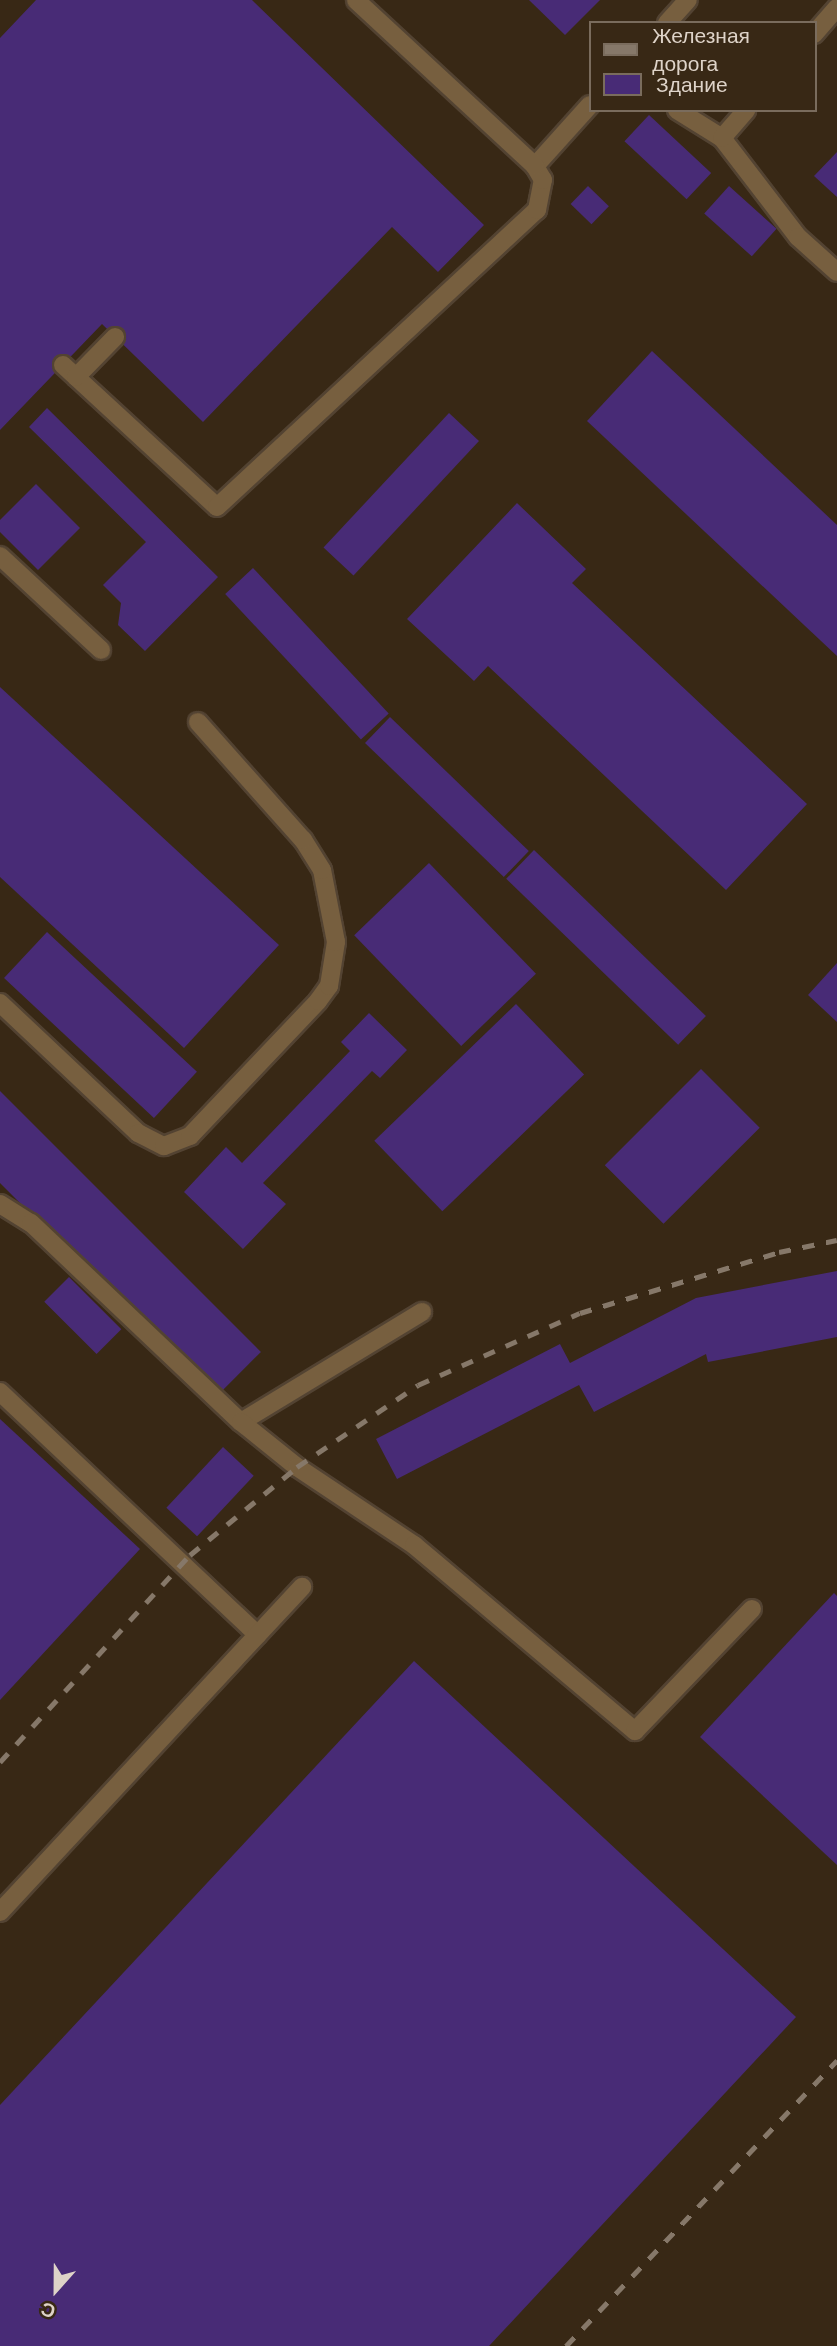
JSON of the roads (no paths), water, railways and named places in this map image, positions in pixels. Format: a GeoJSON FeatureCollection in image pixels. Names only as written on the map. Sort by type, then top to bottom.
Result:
{"type":"FeatureCollection","features":[{"type":"Feature","properties":{"kind":"lane"},"geometry":{"type":"LineString","coordinates":[[115,337],[70,371],[217,508],[537,210],[543,180],[535,166],[356,0]]}},
{"type":"Feature","properties":{"kind":"lane"},"geometry":{"type":"LineString","coordinates":[[669,21],[688,0]]}},
{"type":"Feature","properties":{"kind":"lane"},"geometry":{"type":"LineString","coordinates":[[816,32],[837,8]]}},
{"type":"Feature","properties":{"kind":"lane"},"geometry":{"type":"LineString","coordinates":[[535,166],[588,107]]}},
{"type":"Feature","properties":{"kind":"lane"},"geometry":{"type":"LineString","coordinates":[[680,112],[722,138],[797,237],[837,272]]}},
{"type":"Feature","properties":{"kind":"lane"},"geometry":{"type":"LineString","coordinates":[[722,138],[744,112]]}},
{"type":"Feature","properties":{"kind":"lane"},"geometry":{"type":"LineString","coordinates":[[0,556],[101,650]]}},
{"type":"Feature","properties":{"kind":"lane"},"geometry":{"type":"LineString","coordinates":[[0,1003],[138,1133],[164,1146],[190,1136],[318,1001],[329,986],[336,942],[322,870],[303,839],[198,722]]}},
{"type":"Feature","properties":{"kind":"lane"},"geometry":{"type":"LineString","coordinates":[[0,1204],[31,1223],[241,1422],[297,1468],[414,1545],[635,1731],[752,1609]]}},
{"type":"Feature","properties":{"kind":"lane"},"geometry":{"type":"LineString","coordinates":[[241,1422],[422,1312]]}},
{"type":"Feature","properties":{"kind":"lane"},"geometry":{"type":"LineString","coordinates":[[0,1392],[258,1635]]}},
{"type":"Feature","properties":{"kind":"lane"},"geometry":{"type":"LineString","coordinates":[[0,1912],[302,1587]]}},
{"type":"Feature","properties":{"kind":"railway"},"geometry":{"type":"LineString","coordinates":[[0,1762],[190,1555],[297,1467],[418,1385],[580,1313],[779,1252],[837,1240]]}},
{"type":"Feature","properties":{"kind":"railway"},"geometry":{"type":"LineString","coordinates":[[566,2346],[837,2060]]}}]}
